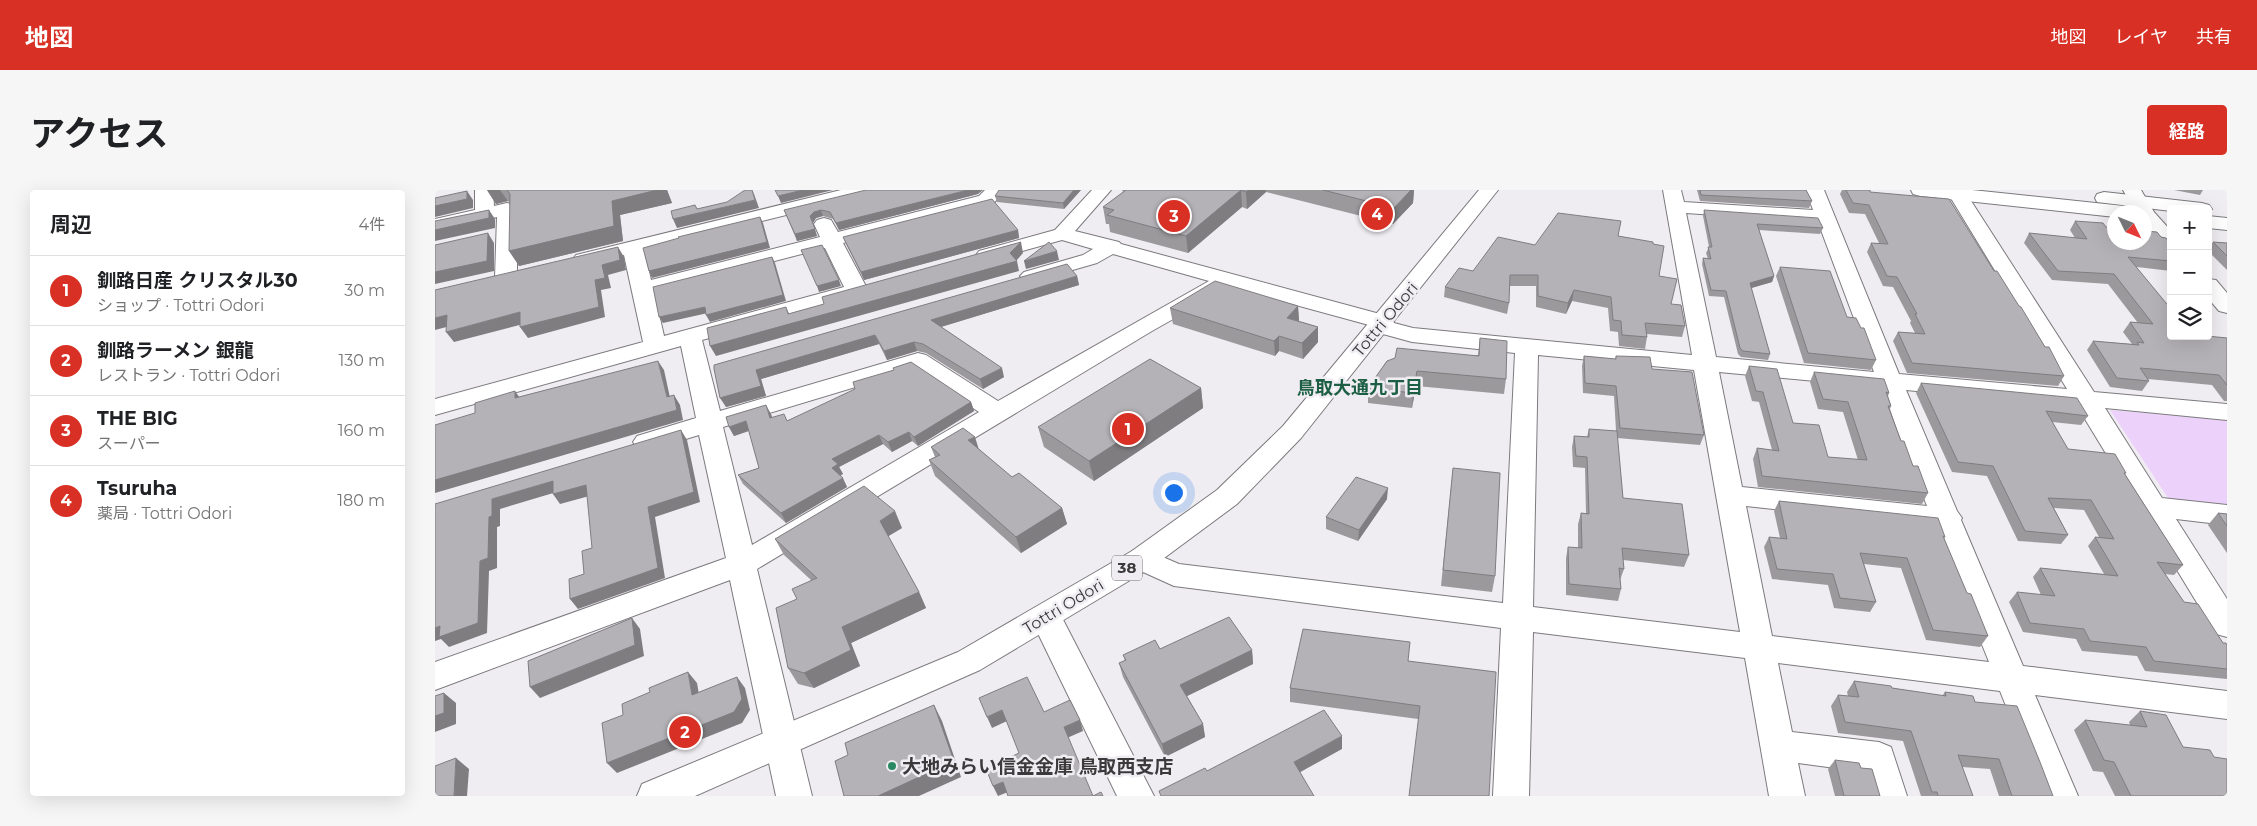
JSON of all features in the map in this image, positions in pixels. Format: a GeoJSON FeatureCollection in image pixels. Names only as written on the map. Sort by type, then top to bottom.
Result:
{"type":"FeatureCollection","features":[{"type":"Feature","properties":{"kind":"main road"},"geometry":{"type":"LineString","coordinates":[[484,190],[485,214]]}},
{"type":"Feature","properties":{"kind":"main road"},"geometry":{"type":"LineString","coordinates":[[560,264],[864,190]]}},
{"type":"Feature","properties":{"kind":"main road"},"geometry":{"type":"LineString","coordinates":[[642,289],[985,200],[996,190]]}},
{"type":"Feature","properties":{"kind":"main road"},"geometry":{"type":"LineString","coordinates":[[1062,234],[1101,190]]}},
{"type":"Feature","properties":{"kind":"main road","name":"Tottri Odori"},"geometry":{"type":"LineString","coordinates":[[655,796],[969,661],[1046,617],[1142,558],[1227,497],[1292,432],[1382,324],[1489,190]]}},
{"type":"Feature","properties":{"kind":"main road"},"geometry":{"type":"LineString","coordinates":[[1815,190],[1889,381],[1948,518],[2060,796]]}},
{"type":"Feature","properties":{"kind":"main road"},"geometry":{"type":"LineString","coordinates":[[1920,190],[2113,205]]}},
{"type":"Feature","properties":{"kind":"main road"},"geometry":{"type":"LineString","coordinates":[[2030,190],[2124,205]]}},
{"type":"Feature","properties":{"kind":"main road"},"geometry":{"type":"LineString","coordinates":[[1956,192],[2227,625]]}},
{"type":"Feature","properties":{"kind":"main road"},"geometry":{"type":"LineString","coordinates":[[1787,796],[1674,198],[1826,217]]}},
{"type":"Feature","properties":{"kind":"main road"},"geometry":{"type":"LineString","coordinates":[[435,407],[866,287],[832,240],[814,203]]}},
{"type":"Feature","properties":{"kind":"main road"},"geometry":{"type":"LineString","coordinates":[[2152,207],[2167,208]]}},
{"type":"Feature","properties":{"kind":"main road"},"geometry":{"type":"LineString","coordinates":[[435,225],[507,209],[497,235],[506,277]]}},
{"type":"Feature","properties":{"kind":"main road"},"geometry":{"type":"LineString","coordinates":[[2212,210],[2227,212]]}},
{"type":"Feature","properties":{"kind":"main road"},"geometry":{"type":"LineString","coordinates":[[2152,212],[2167,217]]}},
{"type":"Feature","properties":{"kind":"main road"},"geometry":{"type":"LineString","coordinates":[[2212,222],[2227,224]]}},
{"type":"Feature","properties":{"kind":"main road"},"geometry":{"type":"LineString","coordinates":[[2152,223],[2167,240]]}},
{"type":"Feature","properties":{"kind":"main road"},"geometry":{"type":"LineString","coordinates":[[969,259],[1062,234],[1112,246],[1228,279],[1382,324],[1411,335],[2227,412]]}},
{"type":"Feature","properties":{"kind":"main road"},"geometry":{"type":"LineString","coordinates":[[1013,281],[1090,259],[1112,246]]}},
{"type":"Feature","properties":{"kind":"main road"},"geometry":{"type":"LineString","coordinates":[[633,247],[655,346]]}},
{"type":"Feature","properties":{"kind":"main road"},"geometry":{"type":"LineString","coordinates":[[435,676],[742,564],[1144,326],[1228,279]]}},
{"type":"Feature","properties":{"kind":"main road"},"geometry":{"type":"LineString","coordinates":[[2212,282],[2227,283]]}},
{"type":"Feature","properties":{"kind":"main road"},"geometry":{"type":"LineString","coordinates":[[2212,289],[2227,306]]}},
{"type":"Feature","properties":{"kind":"main road"},"geometry":{"type":"LineString","coordinates":[[690,336],[707,368],[709,423],[742,564],[780,742],[794,796]]}},
{"type":"Feature","properties":{"kind":"main road"},"geometry":{"type":"LineString","coordinates":[[1511,796],[1527,347]]}},
{"type":"Feature","properties":{"kind":"main road"},"geometry":{"type":"LineString","coordinates":[[624,448],[918,360],[998,413]]}},
{"type":"Feature","properties":{"kind":"main road"},"geometry":{"type":"LineString","coordinates":[[1730,495],[1948,518]]}},
{"type":"Feature","properties":{"kind":"main road"},"geometry":{"type":"LineString","coordinates":[[2154,508],[2227,515]]}},
{"type":"Feature","properties":{"kind":"main road"},"geometry":{"type":"LineString","coordinates":[[1142,558],[1174,575],[1759,646],[2227,706]]}},
{"type":"Feature","properties":{"kind":"main road"},"geometry":{"type":"LineString","coordinates":[[1046,617],[1136,796]]}},
{"type":"Feature","properties":{"kind":"main road"},"geometry":{"type":"LineString","coordinates":[[1777,745],[1879,758],[1889,796]]}},
{"type":"Feature","properties":{"kind":"shaded area"},"geometry":{"type":"Polygon","coordinates":[[[2110,410],[2227,420],[2227,512],[2174,507],[2110,410]]]}},
{"type":"Feature","properties":{"kind":"building"},"geometry":{"type":"Polygon","coordinates":[[[507,190],[657,190],[612,201],[614,226],[509,251],[510,194],[507,190]]]}},
{"type":"Feature","properties":{"kind":"building"},"geometry":{"type":"Polygon","coordinates":[[[745,190],[752,190],[755,200],[673,219],[671,211],[695,205],[697,209],[727,202],[745,190]]]}},
{"type":"Feature","properties":{"kind":"building"},"geometry":{"type":"Polygon","coordinates":[[[775,190],[803,190],[778,196],[775,190]]]}},
{"type":"Feature","properties":{"kind":"building"},"geometry":{"type":"Polygon","coordinates":[[[866,190],[968,190],[836,223],[830,212],[821,210],[814,212],[810,216],[815,229],[795,234],[784,210],[866,190]]]}},
{"type":"Feature","properties":{"kind":"building"},"geometry":{"type":"Polygon","coordinates":[[[999,190],[1074,190],[1063,203],[995,196],[999,190]]]}},
{"type":"Feature","properties":{"kind":"building"},"geometry":{"type":"Polygon","coordinates":[[[1126,190],[1241,190],[1186,236],[1107,215],[1114,210],[1103,207],[1126,190]]]}},
{"type":"Feature","properties":{"kind":"building"},"geometry":{"type":"Polygon","coordinates":[[[1323,190],[1411,190],[1394,208],[1323,190]]]}},
{"type":"Feature","properties":{"kind":"building"},"geometry":{"type":"Polygon","coordinates":[[[1700,190],[1806,190],[1812,201],[1701,195],[1700,190]]]}},
{"type":"Feature","properties":{"kind":"building"},"geometry":{"type":"Polygon","coordinates":[[[1846,190],[1870,190],[1870,192],[1949,199],[1994,271],[1997,271],[2021,307],[2045,347],[2049,347],[2064,376],[1912,363],[1898,332],[1925,334],[1915,314],[1917,314],[1897,277],[1887,276],[1871,243],[1888,244],[1869,205],[1853,203],[1846,190]]]}},
{"type":"Feature","properties":{"kind":"building"},"geometry":{"type":"Polygon","coordinates":[[[467,191],[467,199],[435,206],[435,198],[467,191]]]}},
{"type":"Feature","properties":{"kind":"building"},"geometry":{"type":"Polygon","coordinates":[[[992,199],[1018,230],[861,272],[843,237],[992,199]]]}},
{"type":"Feature","properties":{"kind":"building"},"geometry":{"type":"Polygon","coordinates":[[[489,210],[489,218],[435,230],[435,221],[489,210]]]}},
{"type":"Feature","properties":{"kind":"building"},"geometry":{"type":"Polygon","coordinates":[[[1704,210],[1818,218],[1823,228],[1757,224],[1774,276],[1750,283],[1770,354],[1743,351],[1740,348],[1726,291],[1711,290],[1703,258],[1711,259],[1708,247],[1712,247],[1704,210]]]}},
{"type":"Feature","properties":{"kind":"building"},"geometry":{"type":"Polygon","coordinates":[[[1558,213],[1621,221],[1618,236],[1653,242],[1653,244],[1664,246],[1659,276],[1677,279],[1671,304],[1681,305],[1685,326],[1645,323],[1647,337],[1622,335],[1621,321],[1613,320],[1611,297],[1574,290],[1568,303],[1538,296],[1538,275],[1510,275],[1509,303],[1445,287],[1459,268],[1473,271],[1498,237],[1535,245],[1558,213]]]}},
{"type":"Feature","properties":{"kind":"building"},"geometry":{"type":"Polygon","coordinates":[[[760,217],[767,242],[649,271],[643,248],[678,237],[760,217]]]}},
{"type":"Feature","properties":{"kind":"building"},"geometry":{"type":"Polygon","coordinates":[[[2075,221],[2103,223],[2107,227],[2107,250],[2152,250],[2152,232],[2157,232],[2161,237],[2166,238],[2167,261],[2128,257],[2167,304],[2167,340],[2212,340],[2212,336],[2227,338],[2227,385],[2219,375],[2140,368],[2149,381],[2117,378],[2093,341],[2139,345],[2137,342],[2144,343],[2130,322],[2153,324],[2114,274],[2058,271],[2029,233],[2087,239],[2075,221]]]}},
{"type":"Feature","properties":{"kind":"building"},"geometry":{"type":"Polygon","coordinates":[[[488,233],[487,261],[435,272],[435,245],[488,233]]]}},
{"type":"Feature","properties":{"kind":"building"},"geometry":{"type":"Polygon","coordinates":[[[1021,242],[1010,253],[1017,261],[710,346],[707,328],[786,307],[788,314],[824,304],[822,297],[1021,242]]]}},
{"type":"Feature","properties":{"kind":"building"},"geometry":{"type":"Polygon","coordinates":[[[1049,242],[1057,251],[1024,261],[1049,242]]]}},
{"type":"Feature","properties":{"kind":"building"},"geometry":{"type":"Polygon","coordinates":[[[2213,242],[2227,243],[2227,256],[2213,242]]]}},
{"type":"Feature","properties":{"kind":"building"},"geometry":{"type":"Polygon","coordinates":[[[822,245],[839,280],[817,286],[801,250],[822,245]]]}},
{"type":"Feature","properties":{"kind":"building"},"geometry":{"type":"Polygon","coordinates":[[[618,247],[620,260],[602,265],[605,278],[595,280],[599,307],[520,327],[520,312],[446,332],[447,315],[435,318],[435,290],[618,247]]]}},
{"type":"Feature","properties":{"kind":"building"},"geometry":{"type":"Polygon","coordinates":[[[772,257],[783,295],[706,315],[705,307],[659,317],[653,287],[772,257]]]}},
{"type":"Feature","properties":{"kind":"building"},"geometry":{"type":"Polygon","coordinates":[[[1067,264],[1077,276],[931,320],[1002,368],[980,379],[923,344],[914,342],[884,351],[875,335],[756,370],[761,386],[720,398],[714,365],[1067,264]]]}},
{"type":"Feature","properties":{"kind":"building"},"geometry":{"type":"Polygon","coordinates":[[[1780,267],[1830,271],[1847,317],[1856,318],[1861,328],[1864,328],[1876,360],[1808,353],[1780,267]]]}},
{"type":"Feature","properties":{"kind":"building"},"geometry":{"type":"Polygon","coordinates":[[[1215,281],[1298,306],[1287,318],[1318,327],[1302,343],[1279,336],[1274,341],[1170,308],[1215,281]]]}},
{"type":"Feature","properties":{"kind":"building"},"geometry":{"type":"Polygon","coordinates":[[[1480,338],[1507,341],[1506,379],[1417,371],[1413,393],[1368,388],[1387,361],[1395,358],[1397,348],[1479,356],[1480,338]]]}},
{"type":"Feature","properties":{"kind":"building"},"geometry":{"type":"Polygon","coordinates":[[[1584,356],[1616,359],[1616,356],[1650,357],[1652,369],[1692,372],[1704,435],[1620,428],[1616,386],[1585,383],[1584,356]]]}},
{"type":"Feature","properties":{"kind":"building"},"geometry":{"type":"Polygon","coordinates":[[[1150,359],[1201,388],[1089,461],[1038,427],[1150,359]]]}},
{"type":"Feature","properties":{"kind":"building"},"geometry":{"type":"Polygon","coordinates":[[[658,361],[667,397],[674,395],[677,410],[435,480],[435,425],[475,413],[475,403],[515,391],[515,398],[658,361]]]}},
{"type":"Feature","properties":{"kind":"building"},"geometry":{"type":"Polygon","coordinates":[[[911,362],[971,402],[914,437],[909,432],[888,442],[879,435],[832,459],[838,464],[832,468],[843,478],[781,513],[738,475],[759,468],[746,421],[729,427],[726,417],[766,405],[770,418],[784,414],[787,421],[855,389],[853,382],[894,370],[893,368],[911,362]]]}},
{"type":"Feature","properties":{"kind":"building"},"geometry":{"type":"Polygon","coordinates":[[[1749,366],[1777,369],[1793,423],[1819,425],[1828,457],[1867,460],[1848,402],[1823,399],[1814,372],[1884,379],[1891,406],[1888,406],[1901,441],[1904,441],[1913,466],[1918,466],[1928,493],[1762,476],[1757,448],[1779,451],[1763,392],[1756,391],[1749,366]]]}},
{"type":"Feature","properties":{"kind":"building"},"geometry":{"type":"Polygon","coordinates":[[[1921,383],[2077,398],[2088,416],[2046,411],[2068,449],[2115,454],[2126,473],[2124,473],[2183,565],[2157,562],[2184,602],[2198,604],[2223,643],[2226,643],[2227,669],[2154,661],[2146,647],[2090,641],[2084,629],[2030,623],[2017,592],[2055,596],[2040,568],[2118,576],[2095,537],[2114,539],[2091,500],[2048,498],[2068,535],[2025,531],[1993,466],[1958,462],[1921,383]]]}},
{"type":"Feature","properties":{"kind":"building"},"geometry":{"type":"Polygon","coordinates":[[[963,428],[975,437],[968,440],[1012,477],[1019,473],[1062,508],[1016,537],[929,460],[940,455],[931,447],[963,428]]]}},
{"type":"Feature","properties":{"kind":"building"},"geometry":{"type":"Polygon","coordinates":[[[1589,429],[1617,431],[1623,498],[1682,504],[1689,555],[1622,548],[1624,569],[1619,568],[1621,589],[1569,584],[1568,547],[1582,548],[1581,513],[1589,514],[1587,457],[1576,456],[1574,436],[1589,437],[1589,429]]]}},
{"type":"Feature","properties":{"kind":"building"},"geometry":{"type":"Polygon","coordinates":[[[681,430],[694,492],[648,507],[658,568],[570,599],[569,579],[584,574],[582,551],[592,548],[586,485],[553,494],[553,481],[492,499],[492,516],[489,517],[488,558],[480,561],[478,623],[439,637],[440,626],[435,628],[435,504],[681,430]]]}},
{"type":"Feature","properties":{"kind":"building"},"geometry":{"type":"Polygon","coordinates":[[[1453,468],[1500,473],[1495,576],[1443,570],[1453,468]]]}},
{"type":"Feature","properties":{"kind":"building"},"geometry":{"type":"Polygon","coordinates":[[[1356,477],[1388,488],[1359,530],[1326,517],[1356,477]]]}},
{"type":"Feature","properties":{"kind":"building"},"geometry":{"type":"Polygon","coordinates":[[[864,486],[895,511],[880,521],[919,592],[842,627],[851,650],[804,673],[788,668],[776,608],[797,599],[792,589],[817,578],[775,539],[864,486]]]}},
{"type":"Feature","properties":{"kind":"building"},"geometry":{"type":"Polygon","coordinates":[[[1779,501],[1938,518],[1945,537],[1943,536],[1967,593],[1971,594],[1988,636],[1933,630],[1907,558],[1860,553],[1876,602],[1840,598],[1833,574],[1777,569],[1769,537],[1787,539],[1779,501]]]}},
{"type":"Feature","properties":{"kind":"building"},"geometry":{"type":"Polygon","coordinates":[[[2218,513],[2227,514],[2227,526],[2218,513]]]}},
{"type":"Feature","properties":{"kind":"building"},"geometry":{"type":"Polygon","coordinates":[[[1229,617],[1252,650],[1180,685],[1203,724],[1162,744],[1119,663],[1126,660],[1123,655],[1155,640],[1160,649],[1229,617]]]}},
{"type":"Feature","properties":{"kind":"building"},"geometry":{"type":"Polygon","coordinates":[[[632,618],[635,645],[530,687],[528,661],[632,618]]]}},
{"type":"Feature","properties":{"kind":"building"},"geometry":{"type":"Polygon","coordinates":[[[1303,629],[1410,642],[1408,661],[1496,672],[1489,796],[1409,796],[1420,706],[1290,688],[1303,629]]]}},
{"type":"Feature","properties":{"kind":"building"},"geometry":{"type":"Polygon","coordinates":[[[688,672],[692,695],[737,677],[742,699],[734,712],[607,763],[602,723],[623,715],[622,704],[650,692],[649,688],[688,672]]]}},
{"type":"Feature","properties":{"kind":"building"},"geometry":{"type":"Polygon","coordinates":[[[1027,677],[1044,712],[1070,700],[1080,720],[1064,727],[1093,796],[1008,796],[1003,782],[993,786],[986,769],[1019,753],[1002,710],[987,717],[979,698],[1027,677]]]}},
{"type":"Feature","properties":{"kind":"building"},"geometry":{"type":"Polygon","coordinates":[[[1854,681],[1946,696],[1945,692],[1973,696],[1975,702],[2017,706],[2053,796],[2012,796],[1999,759],[1958,755],[1973,796],[1938,796],[1937,792],[1932,792],[1911,731],[1845,722],[1838,695],[1859,697],[1854,681]]]}},
{"type":"Feature","properties":{"kind":"building"},"geometry":{"type":"Polygon","coordinates":[[[444,693],[444,713],[435,716],[435,696],[444,693]]]}},
{"type":"Feature","properties":{"kind":"building"},"geometry":{"type":"Polygon","coordinates":[[[934,705],[954,761],[878,796],[844,796],[835,761],[848,755],[845,743],[934,705]]]}},
{"type":"Feature","properties":{"kind":"building"},"geometry":{"type":"Polygon","coordinates":[[[1324,710],[1342,736],[1294,762],[1314,796],[1161,796],[1159,791],[1205,768],[1207,771],[1324,710]]]}},
{"type":"Feature","properties":{"kind":"building"},"geometry":{"type":"Polygon","coordinates":[[[2140,711],[2166,715],[2183,747],[2210,750],[2214,757],[2227,759],[2227,796],[2131,796],[2114,762],[2104,760],[2085,720],[2147,727],[2140,711]]]}},
{"type":"Feature","properties":{"kind":"building"},"geometry":{"type":"Polygon","coordinates":[[[456,758],[454,796],[435,796],[435,766],[456,758]]]}},
{"type":"Feature","properties":{"kind":"building"},"geometry":{"type":"Polygon","coordinates":[[[1835,760],[1859,763],[1861,768],[1872,769],[1880,796],[1844,796],[1835,760]]]}},
{"type":"Feature","properties":{"kind":"building"},"geometry":{"type":"Polygon","coordinates":[[[1101,792],[1103,796],[1093,796],[1101,792]]]}},
{"type":"Feature","properties":{"kind":"place","name":"Tsuruha"},"geometry":{"type":"Point","coordinates":[1377,214]}},
{"type":"Feature","properties":{"kind":"place","name":"THE BIG"},"geometry":{"type":"Point","coordinates":[1174,216]}},
{"type":"Feature","properties":{"kind":"place","name":"釧路日産 クリスタル30"},"geometry":{"type":"Point","coordinates":[1128,429]}},
{"type":"Feature","properties":{"kind":"place","name":"釧路ラーメン 銀龍"},"geometry":{"type":"Point","coordinates":[685,732]}},
{"type":"Feature","properties":{"kind":"place","name":"大地みらい信金金庫 鳥取西支店"},"geometry":{"type":"Point","coordinates":[892,766]}},
{"type":"Feature","properties":{"kind":"district","name":"鳥取大通九丁目"},"geometry":{"type":"Point","coordinates":[1360,388]}}]}
